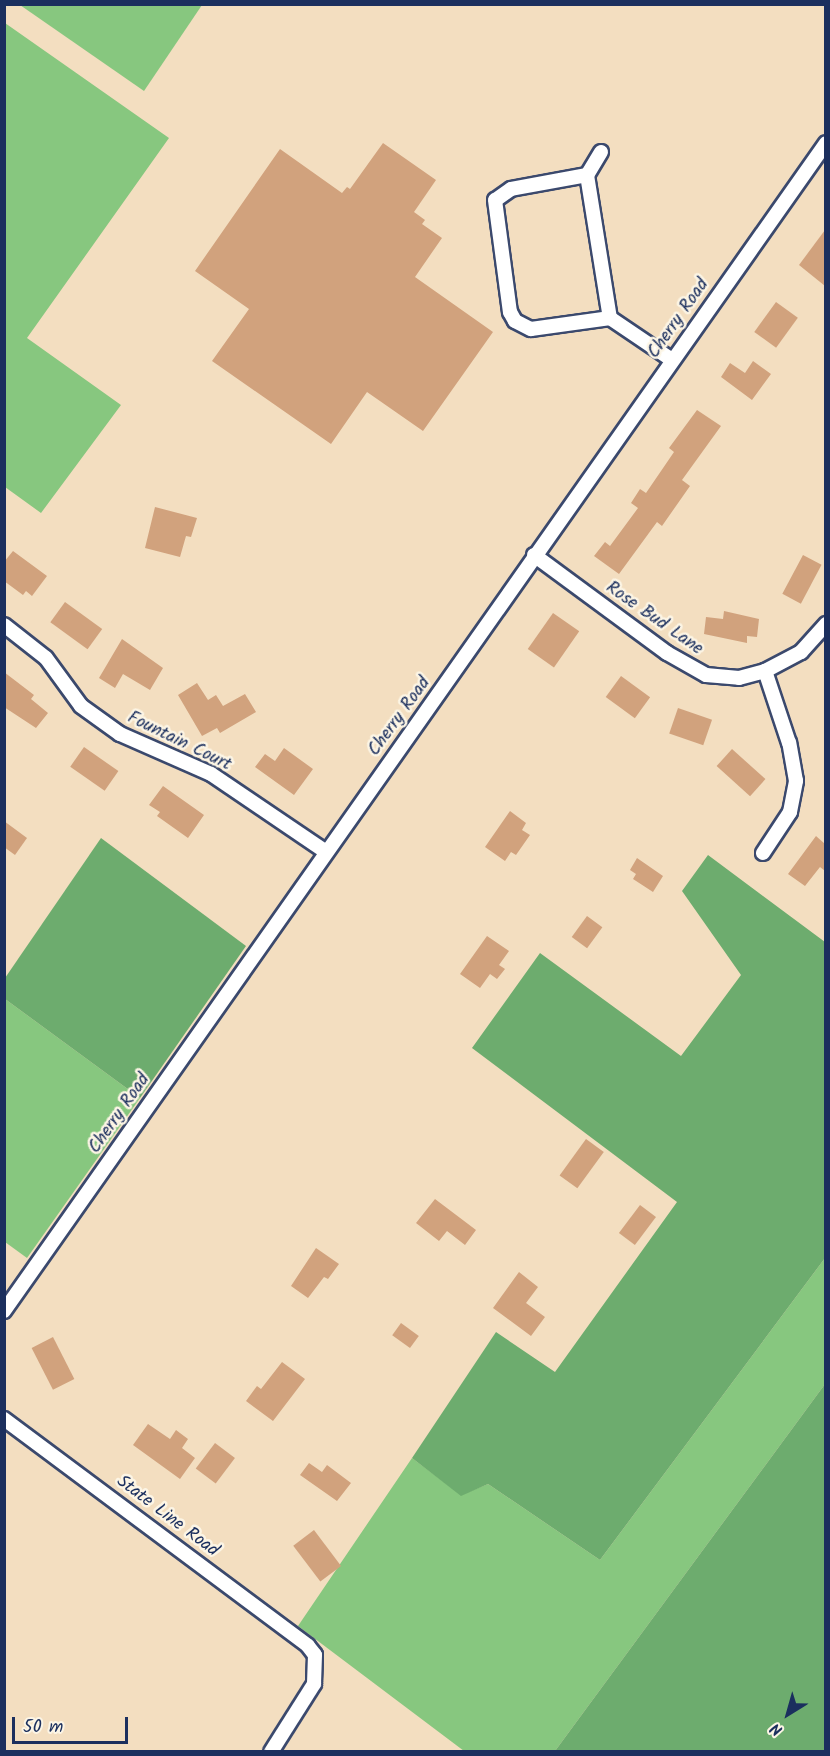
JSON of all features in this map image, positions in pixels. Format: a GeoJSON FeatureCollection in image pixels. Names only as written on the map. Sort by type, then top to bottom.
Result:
{"type":"FeatureCollection","features":[{"type":"Feature","properties":{"kind":"street","name":"Cherry Road"},"geometry":{"type":"LineString","coordinates":[[4,1311],[825,143]]}},
{"type":"Feature","properties":{"kind":"street"},"geometry":{"type":"LineString","coordinates":[[601,152],[587,175],[610,318]]}},
{"type":"Feature","properties":{"kind":"street"},"geometry":{"type":"LineString","coordinates":[[587,175],[500,193],[493,208],[510,312],[514,321],[531,329],[610,318],[672,360]]}},
{"type":"Feature","properties":{"kind":"street","name":"Rose Bud Lane"},"geometry":{"type":"LineString","coordinates":[[534,555],[688,667],[724,678],[765,671],[801,652],[825,624]]}},
{"type":"Feature","properties":{"kind":"street","name":"Fountain Court"},"geometry":{"type":"LineString","coordinates":[[4,625],[46,658],[81,706],[120,735],[211,774],[326,852]]}},
{"type":"Feature","properties":{"kind":"street"},"geometry":{"type":"LineString","coordinates":[[763,853],[790,812],[796,781],[789,742],[765,671]]}},
{"type":"Feature","properties":{"kind":"street","name":"State Line Road"},"geometry":{"type":"LineString","coordinates":[[4,1419],[308,1646],[315,1655],[314,1683],[271,1752]]}},
{"type":"Feature","properties":{"kind":"green space"},"geometry":{"type":"Polygon","coordinates":[[[20,5],[202,5],[144,91],[20,5]]]}},
{"type":"Feature","properties":{"kind":"green space"},"geometry":{"type":"Polygon","coordinates":[[[5,23],[169,138],[27,338],[121,405],[41,513],[5,487],[5,23]]]}},
{"type":"Feature","properties":{"kind":"green space"},"geometry":{"type":"Polygon","coordinates":[[[101,838],[246,946],[140,1098],[5,999],[5,978],[101,838]]]}},
{"type":"Feature","properties":{"kind":"green space"},"geometry":{"type":"Polygon","coordinates":[[[708,855],[825,942],[825,1258],[600,1560],[488,1484],[461,1496],[412,1458],[496,1332],[555,1372],[677,1202],[472,1048],[540,953],[681,1056],[741,975],[682,891],[708,855]]]}},
{"type":"Feature","properties":{"kind":"green space"},"geometry":{"type":"Polygon","coordinates":[[[5,999],[140,1098],[27,1258],[5,1242],[5,999]]]}},
{"type":"Feature","properties":{"kind":"green space"},"geometry":{"type":"Polygon","coordinates":[[[825,1258],[825,1384],[555,1751],[464,1751],[298,1626],[412,1458],[461,1495],[488,1484],[600,1560],[825,1258]]]}},
{"type":"Feature","properties":{"kind":"green space"},"geometry":{"type":"Polygon","coordinates":[[[825,1384],[825,1751],[555,1751],[825,1384]]]}},
{"type":"Feature","properties":{"kind":"building"},"geometry":{"type":"Polygon","coordinates":[[[383,143],[436,180],[414,212],[425,220],[422,224],[442,238],[415,277],[493,332],[423,431],[367,392],[331,444],[212,361],[249,309],[195,271],[280,149],[342,193],[347,187],[350,189],[383,143]]]}},
{"type":"Feature","properties":{"kind":"building"},"geometry":{"type":"Polygon","coordinates":[[[825,230],[825,286],[799,265],[825,230]]]}},
{"type":"Feature","properties":{"kind":"building"},"geometry":{"type":"Polygon","coordinates":[[[776,302],[798,318],[776,348],[754,332],[776,302]]]}},
{"type":"Feature","properties":{"kind":"building"},"geometry":{"type":"Polygon","coordinates":[[[753,361],[771,374],[752,400],[721,377],[730,363],[745,373],[753,361]]]}},
{"type":"Feature","properties":{"kind":"building"},"geometry":{"type":"Polygon","coordinates":[[[697,410],[721,426],[682,480],[690,486],[662,526],[657,522],[619,574],[594,556],[605,542],[610,546],[638,508],[631,503],[640,489],[646,493],[674,452],[669,448],[697,410]]]}},
{"type":"Feature","properties":{"kind":"building"},"geometry":{"type":"Polygon","coordinates":[[[155,507],[197,518],[191,537],[186,536],[180,557],[145,548],[155,507]]]}},
{"type":"Feature","properties":{"kind":"building"},"geometry":{"type":"Polygon","coordinates":[[[13,551],[47,576],[32,596],[26,591],[23,595],[4,581],[4,562],[13,551]]]}},
{"type":"Feature","properties":{"kind":"building"},"geometry":{"type":"Polygon","coordinates":[[[803,555],[822,565],[801,604],[782,594],[803,555]]]}},
{"type":"Feature","properties":{"kind":"building"},"geometry":{"type":"Polygon","coordinates":[[[65,602],[102,629],[88,649],[50,622],[65,602]]]}},
{"type":"Feature","properties":{"kind":"building"},"geometry":{"type":"Polygon","coordinates":[[[724,611],[759,619],[757,637],[747,636],[747,643],[704,634],[706,617],[723,619],[724,611]]]}},
{"type":"Feature","properties":{"kind":"building"},"geometry":{"type":"Polygon","coordinates":[[[553,613],[579,631],[554,667],[528,649],[553,613]]]}},
{"type":"Feature","properties":{"kind":"building"},"geometry":{"type":"Polygon","coordinates":[[[122,639],[163,668],[150,690],[123,674],[115,688],[99,678],[122,639]]]}},
{"type":"Feature","properties":{"kind":"building"},"geometry":{"type":"Polygon","coordinates":[[[4,672],[34,695],[31,699],[48,713],[36,728],[4,707],[4,672]]]}},
{"type":"Feature","properties":{"kind":"building"},"geometry":{"type":"Polygon","coordinates":[[[621,676],[650,697],[635,718],[606,697],[621,676]]]}},
{"type":"Feature","properties":{"kind":"building"},"geometry":{"type":"Polygon","coordinates":[[[197,683],[208,700],[216,695],[223,706],[245,694],[256,712],[220,733],[217,728],[202,736],[178,695],[197,683]]]}},
{"type":"Feature","properties":{"kind":"building"},"geometry":{"type":"Polygon","coordinates":[[[678,708],[712,720],[703,745],[669,734],[678,708]]]}},
{"type":"Feature","properties":{"kind":"building"},"geometry":{"type":"Polygon","coordinates":[[[84,747],[118,771],[105,791],[70,767],[84,747]]]}},
{"type":"Feature","properties":{"kind":"building"},"geometry":{"type":"Polygon","coordinates":[[[284,748],[313,769],[294,795],[255,767],[265,754],[275,761],[284,748]]]}},
{"type":"Feature","properties":{"kind":"building"},"geometry":{"type":"Polygon","coordinates":[[[732,749],[765,779],[750,796],[717,766],[732,749]]]}},
{"type":"Feature","properties":{"kind":"building"},"geometry":{"type":"Polygon","coordinates":[[[163,786],[204,815],[188,838],[157,816],[160,812],[149,805],[163,786]]]}},
{"type":"Feature","properties":{"kind":"building"},"geometry":{"type":"Polygon","coordinates":[[[510,811],[526,823],[522,830],[530,835],[516,855],[511,852],[505,861],[485,847],[510,811]]]}},
{"type":"Feature","properties":{"kind":"building"},"geometry":{"type":"Polygon","coordinates":[[[4,821],[27,838],[15,855],[4,847],[4,821]]]}},
{"type":"Feature","properties":{"kind":"building"},"geometry":{"type":"Polygon","coordinates":[[[816,836],[825,844],[825,871],[820,867],[805,886],[788,874],[816,836]]]}},
{"type":"Feature","properties":{"kind":"building"},"geometry":{"type":"Polygon","coordinates":[[[637,858],[663,876],[653,892],[633,879],[636,874],[630,870],[637,858]]]}},
{"type":"Feature","properties":{"kind":"building"},"geometry":{"type":"Polygon","coordinates":[[[587,916],[602,927],[587,948],[572,937],[587,916]]]}},
{"type":"Feature","properties":{"kind":"building"},"geometry":{"type":"Polygon","coordinates":[[[487,936],[509,951],[499,965],[505,969],[497,979],[490,974],[480,988],[460,974],[487,936]]]}},
{"type":"Feature","properties":{"kind":"building"},"geometry":{"type":"Polygon","coordinates":[[[586,1139],[604,1152],[577,1188],[560,1175],[586,1139]]]}},
{"type":"Feature","properties":{"kind":"building"},"geometry":{"type":"Polygon","coordinates":[[[435,1199],[476,1230],[465,1245],[447,1231],[439,1241],[416,1223],[435,1199]]]}},
{"type":"Feature","properties":{"kind":"building"},"geometry":{"type":"Polygon","coordinates":[[[640,1205],[656,1217],[635,1245],[619,1233],[640,1205]]]}},
{"type":"Feature","properties":{"kind":"building"},"geometry":{"type":"Polygon","coordinates":[[[316,1248],[339,1264],[328,1279],[324,1277],[308,1298],[291,1286],[316,1248]]]}},
{"type":"Feature","properties":{"kind":"building"},"geometry":{"type":"Polygon","coordinates":[[[519,1272],[538,1287],[526,1303],[545,1317],[531,1336],[493,1308],[519,1272]]]}},
{"type":"Feature","properties":{"kind":"building"},"geometry":{"type":"Polygon","coordinates":[[[401,1323],[419,1336],[410,1348],[392,1335],[401,1323]]]}},
{"type":"Feature","properties":{"kind":"building"},"geometry":{"type":"Polygon","coordinates":[[[53,1337],[74,1379],[53,1390],[32,1348],[53,1337]]]}},
{"type":"Feature","properties":{"kind":"building"},"geometry":{"type":"Polygon","coordinates":[[[282,1362],[305,1379],[273,1421],[246,1401],[257,1386],[261,1389],[282,1362]]]}},
{"type":"Feature","properties":{"kind":"building"},"geometry":{"type":"Polygon","coordinates":[[[148,1424],[170,1439],[176,1430],[188,1439],[182,1448],[195,1458],[180,1479],[133,1445],[148,1424]]]}},
{"type":"Feature","properties":{"kind":"building"},"geometry":{"type":"Polygon","coordinates":[[[215,1443],[235,1458],[216,1484],[196,1469],[215,1443]]]}},
{"type":"Feature","properties":{"kind":"building"},"geometry":{"type":"Polygon","coordinates":[[[309,1463],[322,1472],[327,1465],[351,1483],[337,1501],[300,1475],[309,1463]]]}},
{"type":"Feature","properties":{"kind":"building"},"geometry":{"type":"Polygon","coordinates":[[[314,1530],[341,1566],[320,1582],[293,1546],[314,1530]]]}}]}
